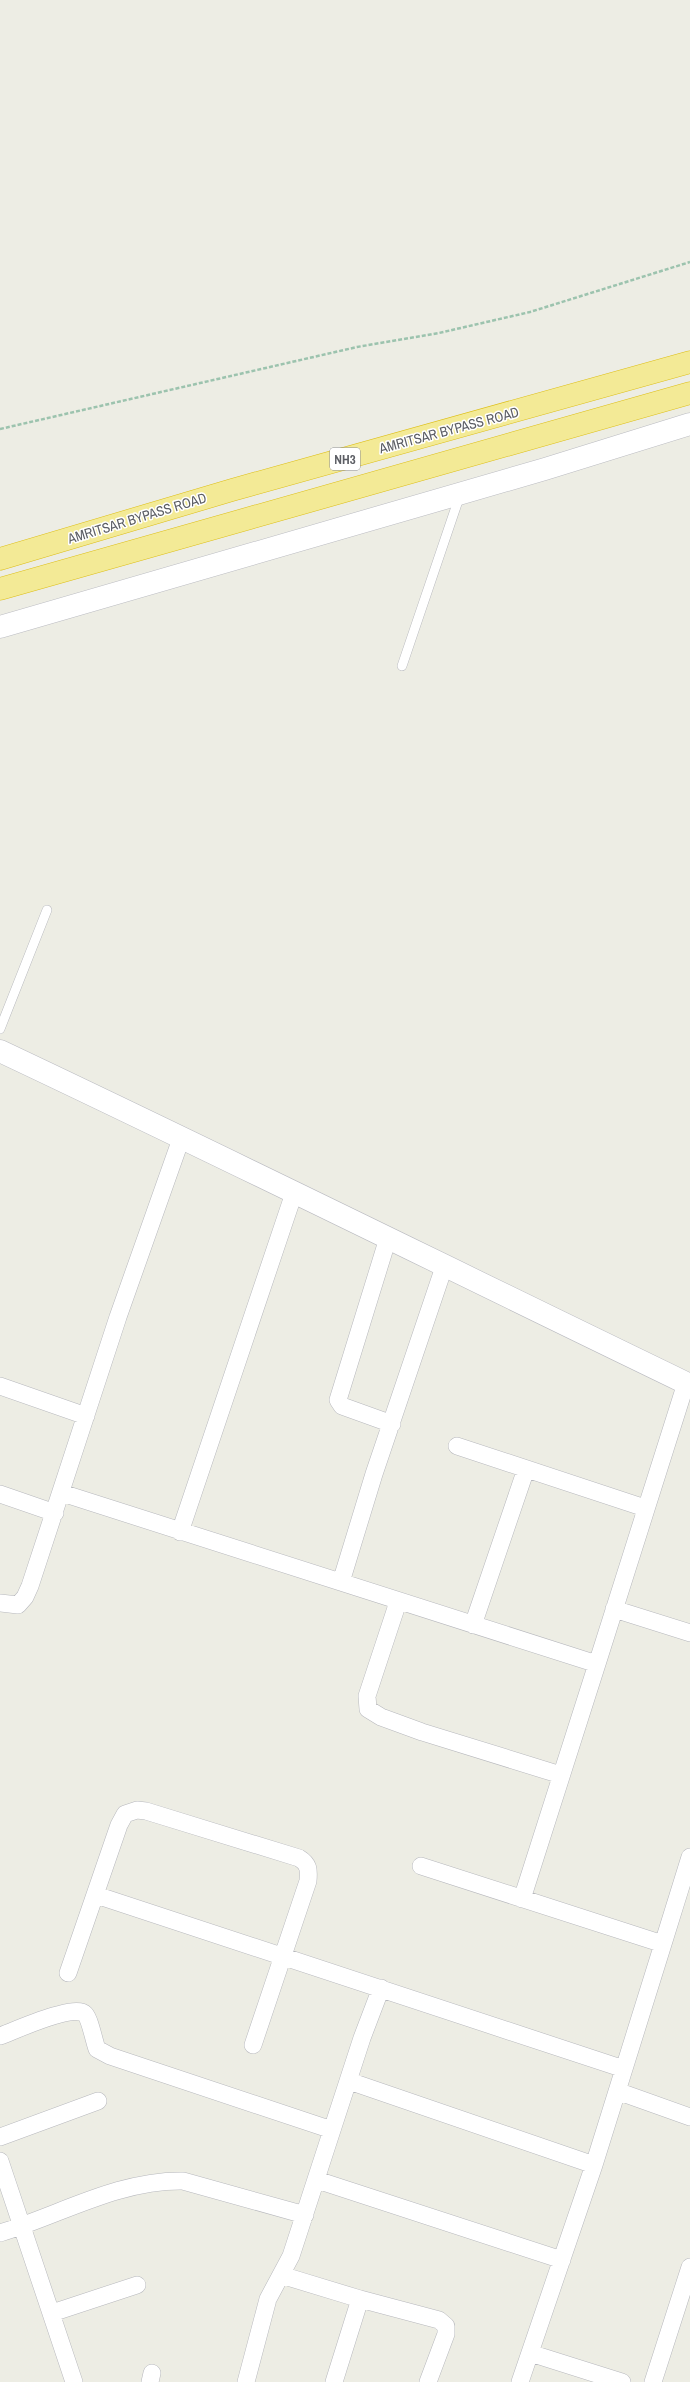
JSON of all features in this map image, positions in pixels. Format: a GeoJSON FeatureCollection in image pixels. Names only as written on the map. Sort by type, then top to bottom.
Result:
{"type":"FeatureCollection","features":[{"type":"Feature","properties":{"kind":"highway","name":"AMRITSAR BYPASS ROAD"},"geometry":{"type":"LineString","coordinates":[[0,559],[232,490],[690,362]]}},
{"type":"Feature","properties":{"kind":"highway","name":"AMRITSAR BYPASS ROAD"},"geometry":{"type":"LineString","coordinates":[[0,589],[690,393]]}},
{"type":"Feature","properties":{"kind":"street"},"geometry":{"type":"LineString","coordinates":[[0,627],[460,494],[690,424]]}},
{"type":"Feature","properties":{"kind":"street"},"geometry":{"type":"LineString","coordinates":[[0,1051],[182,1136],[444,1267],[688,1384],[645,1508],[522,1899]]}},
{"type":"Feature","properties":{"kind":"street"},"geometry":{"type":"LineString","coordinates":[[0,1603],[18,1605],[25,1598],[62,1493],[86,1416],[182,1136]]}},
{"type":"Feature","properties":{"kind":"street"},"geometry":{"type":"LineString","coordinates":[[180,1532],[294,1193]]}},
{"type":"Feature","properties":{"kind":"street"},"geometry":{"type":"LineString","coordinates":[[388,1238],[338,1400],[342,1406],[392,1424]]}},
{"type":"Feature","properties":{"kind":"street"},"geometry":{"type":"LineString","coordinates":[[341,1582],[374,1474],[444,1267]]}},
{"type":"Feature","properties":{"kind":"street"},"geometry":{"type":"LineString","coordinates":[[0,1386],[86,1416]]}},
{"type":"Feature","properties":{"kind":"street"},"geometry":{"type":"LineString","coordinates":[[457,1446],[645,1508]]}},
{"type":"Feature","properties":{"kind":"street"},"geometry":{"type":"LineString","coordinates":[[473,1625],[526,1469]]}},
{"type":"Feature","properties":{"kind":"street"},"geometry":{"type":"LineString","coordinates":[[62,1493],[180,1532],[341,1582],[398,1602],[597,1664]]}},
{"type":"Feature","properties":{"kind":"street"},"geometry":{"type":"LineString","coordinates":[[0,1494],[55,1513]]}},
{"type":"Feature","properties":{"kind":"street"},"geometry":{"type":"LineString","coordinates":[[398,1602],[367,1696],[368,1709],[380,1717],[422,1732],[561,1775]]}},
{"type":"Feature","properties":{"kind":"street"},"geometry":{"type":"LineString","coordinates":[[614,1609],[690,1633]]}},
{"type":"Feature","properties":{"kind":"street"},"geometry":{"type":"LineString","coordinates":[[68,1973],[119,1825],[125,1814],[132,1811],[146,1811],[300,1858],[306,1862],[309,1870],[308,1881],[253,2045]]}},
{"type":"Feature","properties":{"kind":"street"},"geometry":{"type":"LineString","coordinates":[[520,2382],[594,2165],[690,1857]]}},
{"type":"Feature","properties":{"kind":"street"},"geometry":{"type":"LineString","coordinates":[[421,1866],[663,1944]]}},
{"type":"Feature","properties":{"kind":"street"},"geometry":{"type":"LineString","coordinates":[[96,1895],[624,2069]]}},
{"type":"Feature","properties":{"kind":"street"},"geometry":{"type":"LineString","coordinates":[[246,2382],[268,2299],[291,2256],[362,2038],[381,1988]]}},
{"type":"Feature","properties":{"kind":"street"},"geometry":{"type":"LineString","coordinates":[[0,2036],[61,2014],[76,2010],[81,2011],[86,2017],[97,2049],[110,2056],[332,2130]]}},
{"type":"Feature","properties":{"kind":"street"},"geometry":{"type":"LineString","coordinates":[[348,2081],[594,2165]]}},
{"type":"Feature","properties":{"kind":"street"},"geometry":{"type":"LineString","coordinates":[[617,2091],[690,2117]]}},
{"type":"Feature","properties":{"kind":"street"},"geometry":{"type":"LineString","coordinates":[[0,2137],[98,2101]]}},
{"type":"Feature","properties":{"kind":"street"},"geometry":{"type":"LineString","coordinates":[[0,2161],[74,2382]]}},
{"type":"Feature","properties":{"kind":"street"},"geometry":{"type":"LineString","coordinates":[[317,2180],[562,2260]]}},
{"type":"Feature","properties":{"kind":"street"},"geometry":{"type":"LineString","coordinates":[[0,2233],[23,2226],[119,2190],[166,2181],[182,2181],[305,2214]]}},
{"type":"Feature","properties":{"kind":"street"},"geometry":{"type":"LineString","coordinates":[[653,2382],[690,2267]]}},
{"type":"Feature","properties":{"kind":"street"},"geometry":{"type":"LineString","coordinates":[[281,2275],[360,2299],[439,2320],[446,2326],[446,2334],[428,2382]]}},
{"type":"Feature","properties":{"kind":"street"},"geometry":{"type":"LineString","coordinates":[[52,2313],[137,2285]]}},
{"type":"Feature","properties":{"kind":"street"},"geometry":{"type":"LineString","coordinates":[[334,2382],[360,2299]]}},
{"type":"Feature","properties":{"kind":"street"},"geometry":{"type":"LineString","coordinates":[[530,2353],[622,2382]]}},
{"type":"Feature","properties":{"kind":"lane"},"geometry":{"type":"LineString","coordinates":[[402,666],[460,494]]}},
{"type":"Feature","properties":{"kind":"lane"},"geometry":{"type":"LineString","coordinates":[[0,1029],[47,910]]}},
{"type":"Feature","properties":{"kind":"path"},"geometry":{"type":"LineString","coordinates":[[0,429],[357,348],[530,312],[690,262]]}}]}
